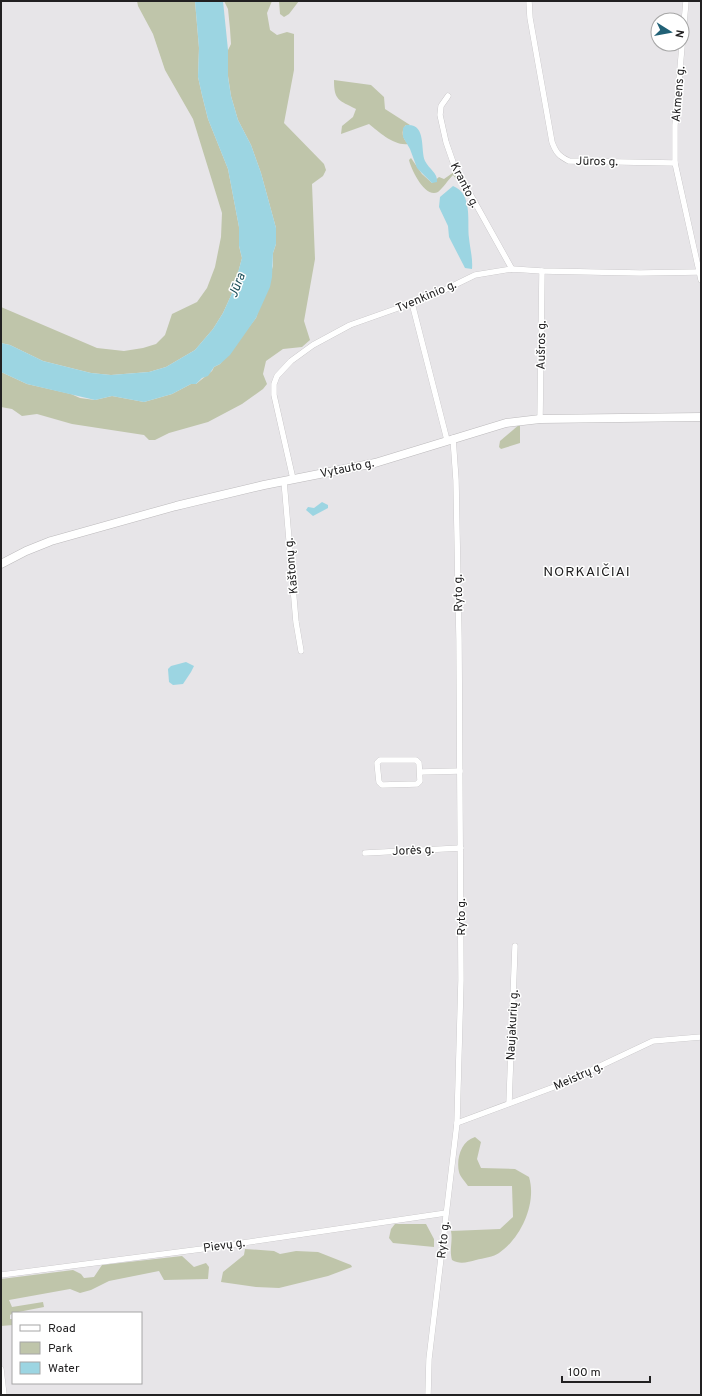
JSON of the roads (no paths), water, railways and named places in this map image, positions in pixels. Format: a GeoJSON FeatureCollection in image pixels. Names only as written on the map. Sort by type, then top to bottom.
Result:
{"type":"FeatureCollection","features":[{"type":"Feature","properties":{"kind":"main road","name":"Vytauto g."},"geometry":{"type":"LineString","coordinates":[[1,564],[26,551],[51,541],[190,502],[293,479],[375,463],[506,423],[540,419],[701,418]]}},
{"type":"Feature","properties":{"kind":"street","name":"Jūros g."},"geometry":{"type":"LineString","coordinates":[[529,1],[531,25],[552,142],[555,151],[560,157],[569,161],[675,163]]}},
{"type":"Feature","properties":{"kind":"street","name":"Akmens g."},"geometry":{"type":"LineString","coordinates":[[675,163],[675,125],[686,1]]}},
{"type":"Feature","properties":{"kind":"street","name":"Kranto g."},"geometry":{"type":"LineString","coordinates":[[448,96],[441,106],[440,115],[444,136],[454,165],[512,269]]}},
{"type":"Feature","properties":{"kind":"street"},"geometry":{"type":"LineString","coordinates":[[675,163],[701,280]]}},
{"type":"Feature","properties":{"kind":"street","name":"Tvenkinio g."},"geometry":{"type":"LineString","coordinates":[[293,479],[274,395],[274,384],[277,376],[291,361],[331,334],[412,303],[475,275],[512,269],[542,271],[699,272]]}},
{"type":"Feature","properties":{"kind":"street","name":"Aušros g."},"geometry":{"type":"LineString","coordinates":[[540,419],[542,271]]}},
{"type":"Feature","properties":{"kind":"street","name":"Ryto g."},"geometry":{"type":"LineString","coordinates":[[412,303],[450,439],[456,480],[461,848],[461,980],[457,1123],[429,1359],[428,1395]]}},
{"type":"Feature","properties":{"kind":"street","name":"Kaštonų g."},"geometry":{"type":"LineString","coordinates":[[284,481],[289,556],[300,651]]}},
{"type":"Feature","properties":{"kind":"street"},"geometry":{"type":"LineString","coordinates":[[380,760],[416,760],[419,763],[420,772],[420,781],[417,784],[382,785],[379,782],[377,763],[380,760]]}},
{"type":"Feature","properties":{"kind":"street"},"geometry":{"type":"LineString","coordinates":[[420,772],[460,771]]}},
{"type":"Feature","properties":{"kind":"street","name":"Jorės g."},"geometry":{"type":"LineString","coordinates":[[366,853],[461,848]]}},
{"type":"Feature","properties":{"kind":"street","name":"Naujakurių g."},"geometry":{"type":"LineString","coordinates":[[508,1103],[515,946]]}},
{"type":"Feature","properties":{"kind":"street","name":"Meistrų g."},"geometry":{"type":"LineString","coordinates":[[457,1123],[562,1084],[653,1041],[701,1037]]}},
{"type":"Feature","properties":{"kind":"street","name":"Pievų g."},"geometry":{"type":"LineString","coordinates":[[1,1275],[210,1248],[446,1213]]}},
{"type":"Feature","properties":{"kind":"street"},"geometry":{"type":"LineString","coordinates":[[1,1369],[4,1395]]}},
{"type":"Feature","properties":{"kind":"water","name":"Jūra"},"geometry":{"type":"Polygon","coordinates":[[[195,1],[223,1],[228,50],[228,77],[231,96],[238,120],[251,145],[261,173],[276,228],[276,244],[273,253],[270,287],[256,318],[230,355],[214,367],[208,376],[202,378],[196,384],[191,384],[172,394],[144,402],[112,396],[95,400],[27,384],[1,372],[1,343],[10,345],[43,361],[91,373],[111,375],[149,372],[166,367],[195,350],[213,329],[223,313],[233,291],[242,258],[239,246],[239,227],[228,169],[208,119],[198,77],[199,48],[195,1]]]}},
{"type":"Feature","properties":{"kind":"water"},"geometry":{"type":"Polygon","coordinates":[[[406,125],[413,125],[420,132],[425,161],[435,174],[437,182],[432,183],[417,168],[410,149],[403,137],[403,128],[406,125]]]}},
{"type":"Feature","properties":{"kind":"water"},"geometry":{"type":"Polygon","coordinates":[[[453,186],[464,195],[468,209],[472,269],[465,268],[449,237],[448,226],[439,207],[440,197],[453,186]]]}},
{"type":"Feature","properties":{"kind":"water"},"geometry":{"type":"Polygon","coordinates":[[[322,502],[328,505],[328,508],[313,516],[306,510],[308,507],[314,508],[322,502]]]}},
{"type":"Feature","properties":{"kind":"water"},"geometry":{"type":"Polygon","coordinates":[[[186,662],[194,666],[191,672],[183,684],[173,685],[169,682],[168,669],[171,666],[186,662]]]}},
{"type":"Feature","properties":{"kind":"district","name":"NORKAIČIAI"},"geometry":{"type":"Point","coordinates":[587,571]}}]}
